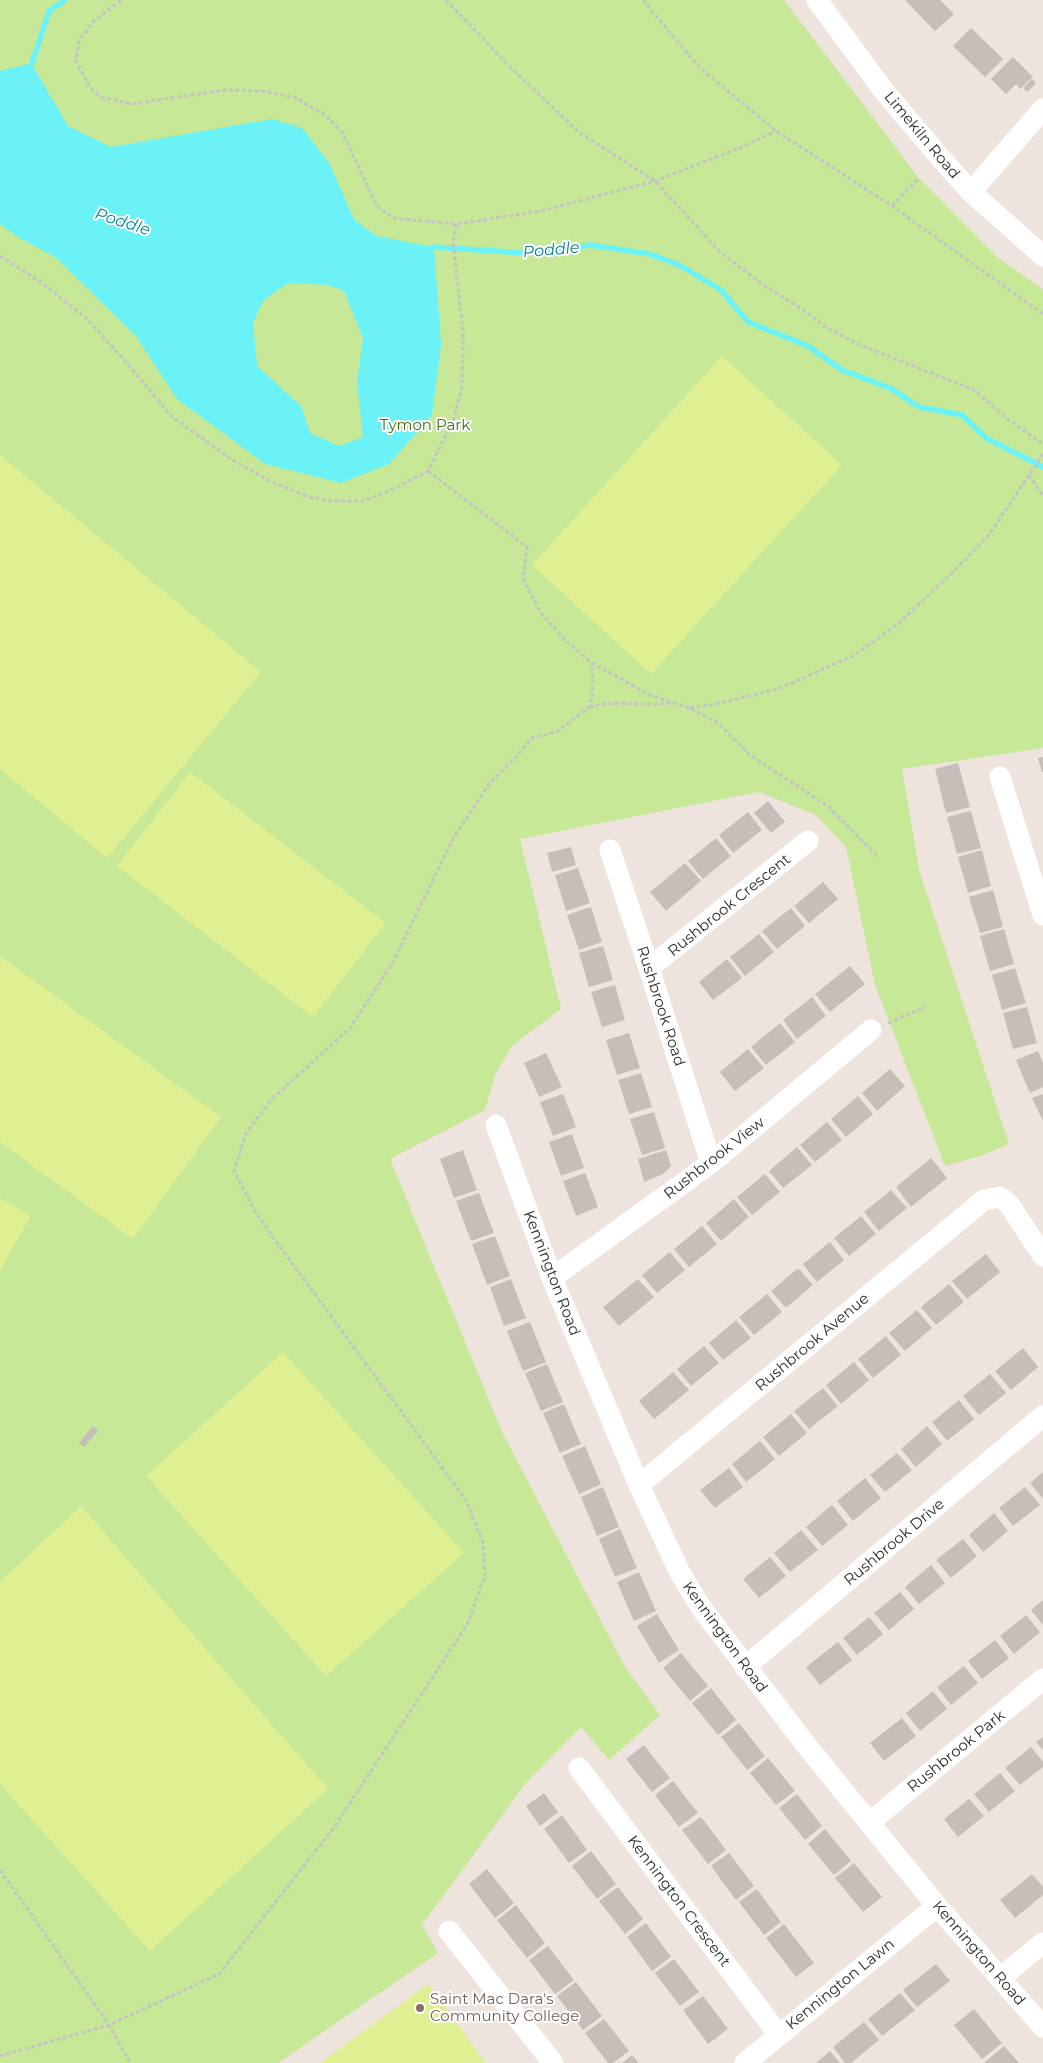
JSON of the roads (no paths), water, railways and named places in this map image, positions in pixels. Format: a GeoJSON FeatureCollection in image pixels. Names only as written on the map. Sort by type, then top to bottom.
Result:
{"type":"FeatureCollection","features":[{"type":"Feature","properties":{"kind":"street","name":"Limekiln Road"},"geometry":{"type":"LineString","coordinates":[[817,0],[884,91],[971,192],[1043,256]]}},
{"type":"Feature","properties":{"kind":"street"},"geometry":{"type":"LineString","coordinates":[[971,192],[1043,109]]}},
{"type":"Feature","properties":{"kind":"street"},"geometry":{"type":"LineString","coordinates":[[1000,777],[1043,915]]}},
{"type":"Feature","properties":{"kind":"street","name":"Rushbrook Crescent"},"geometry":{"type":"LineString","coordinates":[[650,968],[808,841]]}},
{"type":"Feature","properties":{"kind":"street","name":"Rushbrook Road"},"geometry":{"type":"LineString","coordinates":[[610,850],[650,968],[711,1163]]}},
{"type":"Feature","properties":{"kind":"street","name":"Rushbrook View"},"geometry":{"type":"LineString","coordinates":[[552,1278],[711,1163],[878,1027]]}},
{"type":"Feature","properties":{"kind":"street","name":"Kennington Road"},"geometry":{"type":"LineString","coordinates":[[496,1125],[552,1278],[639,1485],[680,1573],[702,1609],[745,1667],[869,1823],[937,1906],[1043,2027]]}},
{"type":"Feature","properties":{"kind":"street","name":"Rushbrook Avenue"},"geometry":{"type":"LineString","coordinates":[[639,1485],[984,1200],[1000,1198],[1008,1204],[1043,1256]]}},
{"type":"Feature","properties":{"kind":"street","name":"Rushbrook Drive"},"geometry":{"type":"LineString","coordinates":[[745,1667],[1043,1416]]}},
{"type":"Feature","properties":{"kind":"street","name":"Rushbrook Park"},"geometry":{"type":"LineString","coordinates":[[869,1823],[1043,1679]]}},
{"type":"Feature","properties":{"kind":"street","name":"Kennington Crescent"},"geometry":{"type":"LineString","coordinates":[[579,1768],[778,2034]]}},
{"type":"Feature","properties":{"kind":"street","name":"Kennington Lawn"},"geometry":{"type":"LineString","coordinates":[[745,2063],[778,2034],[937,1906]]}},
{"type":"Feature","properties":{"kind":"street"},"geometry":{"type":"LineString","coordinates":[[449,1931],[553,2063]]}},
{"type":"Feature","properties":{"kind":"street"},"geometry":{"type":"LineString","coordinates":[[1000,1978],[1043,1943]]}},
{"type":"Feature","properties":{"kind":"water"},"geometry":{"type":"Polygon","coordinates":[[[31,63],[68,126],[111,147],[272,119],[302,128],[329,163],[354,219],[376,236],[434,247],[441,344],[432,415],[389,464],[341,483],[265,464],[177,399],[136,336],[55,257],[18,237],[0,224],[0,71],[31,63]],[[288,283],[264,300],[253,322],[257,366],[301,406],[310,433],[339,446],[363,437],[357,382],[363,338],[344,291],[328,285],[288,283]]]}},
{"type":"Feature","properties":{"kind":"waterway","name":"Poddle"},"geometry":{"type":"LineString","coordinates":[[30,69],[49,11],[65,0]]}},
{"type":"Feature","properties":{"kind":"waterway","name":"Poddle"},"geometry":{"type":"LineString","coordinates":[[429,250],[434,247],[525,253],[590,245],[650,254],[681,266],[721,290],[748,322],[808,346],[842,370],[892,389],[919,407],[962,415],[986,438],[1043,467]]}},
{"type":"Feature","properties":{"kind":"place","name":"Saint Mac Dara's Community College"},"geometry":{"type":"Point","coordinates":[420,2008]}},
{"type":"Feature","properties":{"kind":"park label","name":"Tymon Park"},"geometry":{"type":"Point","coordinates":[425,425]}}]}
